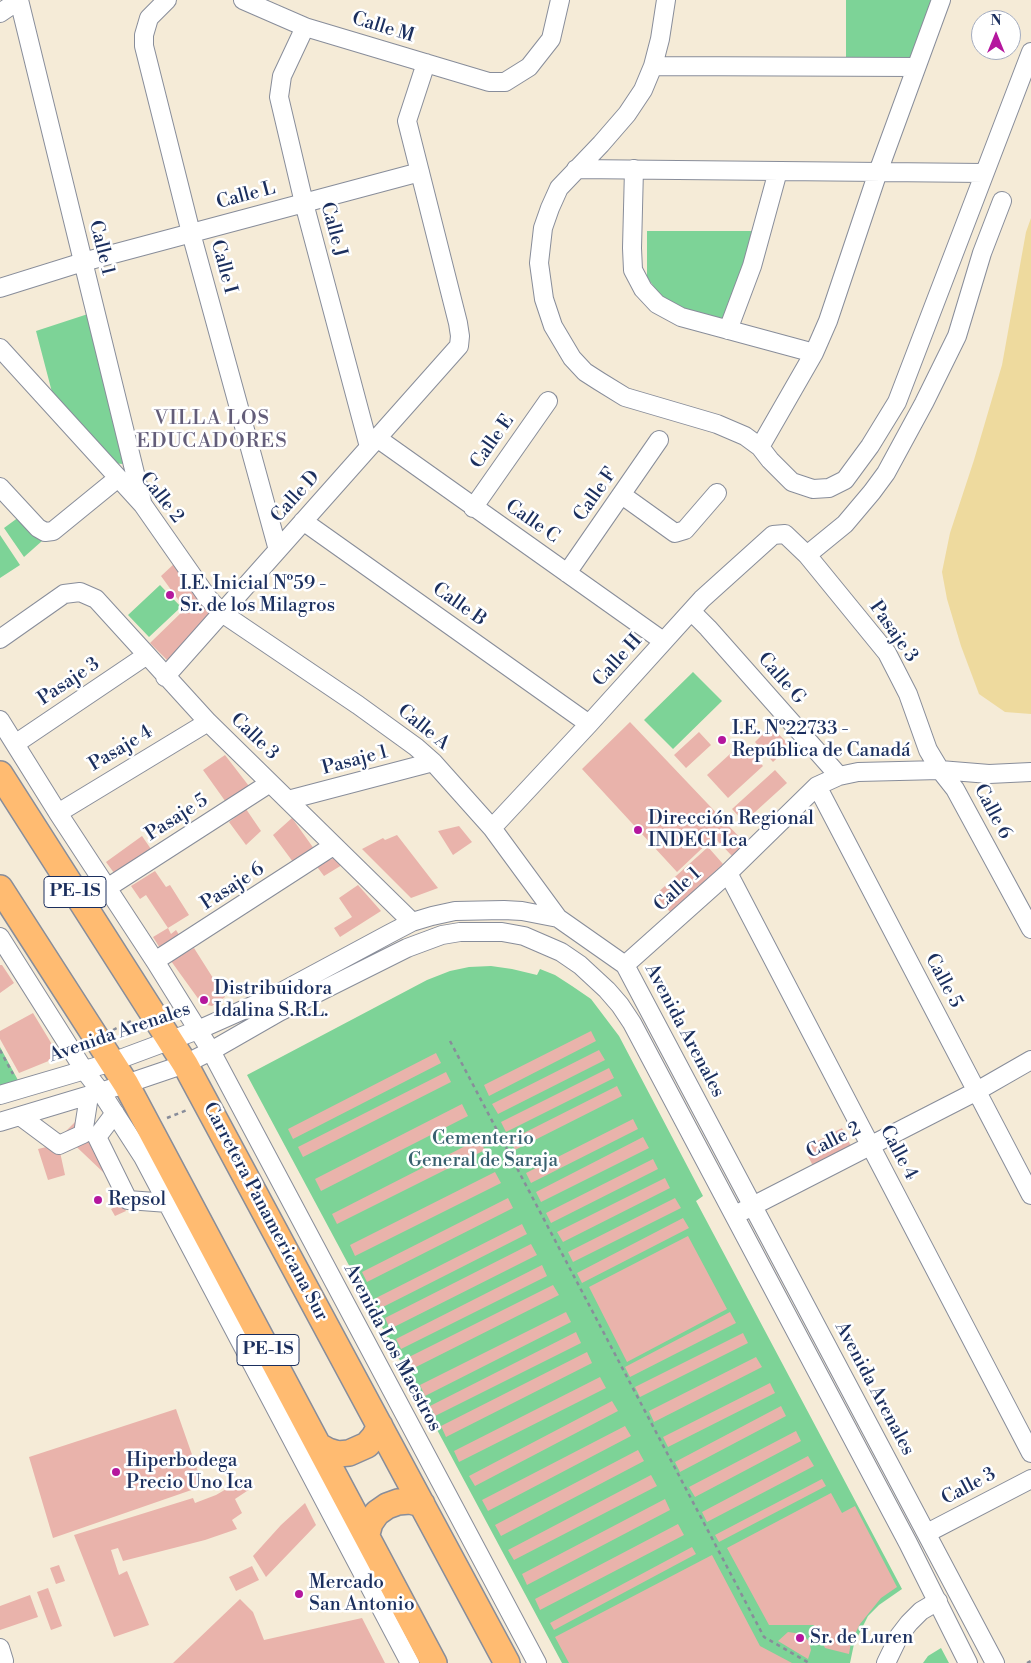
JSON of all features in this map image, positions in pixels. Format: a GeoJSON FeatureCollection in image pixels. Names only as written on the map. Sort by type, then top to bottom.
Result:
{"type":"FeatureCollection","features":[{"type":"Feature","properties":{"kind":"highway","name":"Carretera Panamericana Sur"},"geometry":{"type":"LineString","coordinates":[[0,774],[185,1064],[506,1663]]}},
{"type":"Feature","properties":{"kind":"highway","name":"PE-1S"},"geometry":{"type":"LineString","coordinates":[[0,888],[126,1084],[434,1663]]}},
{"type":"Feature","properties":{"kind":"highway"},"geometry":{"type":"LineString","coordinates":[[319,1446],[328,1452],[338,1454],[349,1453],[367,1445],[380,1426]]}},
{"type":"Feature","properties":{"kind":"highway"},"geometry":{"type":"LineString","coordinates":[[366,1534],[370,1523],[387,1506],[398,1502],[410,1501],[422,1504]]}},
{"type":"Feature","properties":{"kind":"street"},"geometry":{"type":"LineString","coordinates":[[0,13],[19,0]]}},
{"type":"Feature","properties":{"kind":"street","name":"Calle 1"},"geometry":{"type":"LineString","coordinates":[[19,0],[143,505]]}},
{"type":"Feature","properties":{"kind":"street","name":"Calle I"},"geometry":{"type":"LineString","coordinates":[[167,0],[149,18],[144,35],[144,46],[191,233],[278,550]]}},
{"type":"Feature","properties":{"kind":"street","name":"Calle M"},"geometry":{"type":"LineString","coordinates":[[243,0],[306,27],[489,82],[505,82],[529,67],[551,39],[560,0]]}},
{"type":"Feature","properties":{"kind":"street"},"geometry":{"type":"LineString","coordinates":[[666,0],[660,39],[653,66],[643,90],[627,114],[559,188],[550,208],[543,228],[539,263],[544,299],[553,326],[572,358],[585,372],[599,382],[625,397],[717,424],[745,436],[760,447],[792,482],[813,489],[829,488],[845,480],[870,446],[897,402],[1031,52]]}},
{"type":"Feature","properties":{"kind":"street"},"geometry":{"type":"LineString","coordinates":[[760,447],[814,353],[828,321],[878,172],[941,0]]}},
{"type":"Feature","properties":{"kind":"street","name":"Calle J"},"geometry":{"type":"LineString","coordinates":[[306,27],[282,76],[279,97],[304,203],[373,443]]}},
{"type":"Feature","properties":{"kind":"street"},"geometry":{"type":"LineString","coordinates":[[420,172],[407,121],[426,63]]}},
{"type":"Feature","properties":{"kind":"street"},"geometry":{"type":"LineString","coordinates":[[653,66],[916,67]]}},
{"type":"Feature","properties":{"kind":"street"},"geometry":{"type":"LineString","coordinates":[[576,169],[984,172]]}},
{"type":"Feature","properties":{"kind":"street"},"geometry":{"type":"LineString","coordinates":[[634,170],[632,248],[634,270],[643,289],[657,304],[681,317],[814,353]]}},
{"type":"Feature","properties":{"kind":"street"},"geometry":{"type":"LineString","coordinates":[[728,330],[752,266],[778,171]]}},
{"type":"Feature","properties":{"kind":"street","name":"Calle L"},"geometry":{"type":"LineString","coordinates":[[0,288],[83,262],[420,172]]}},
{"type":"Feature","properties":{"kind":"street","name":"Calle D"},"geometry":{"type":"LineString","coordinates":[[165,677],[459,346],[458,323],[420,172]]}},
{"type":"Feature","properties":{"kind":"street"},"geometry":{"type":"LineString","coordinates":[[807,555],[845,524],[886,473],[924,404],[957,336],[982,253],[1002,201]]}},
{"type":"Feature","properties":{"kind":"street","name":"Calle 2"},"geometry":{"type":"LineString","coordinates":[[0,348],[143,505],[208,598],[222,613]]}},
{"type":"Feature","properties":{"kind":"street","name":"Calle E"},"geometry":{"type":"LineString","coordinates":[[473,508],[548,401]]}},
{"type":"Feature","properties":{"kind":"street","name":"Calle F"},"geometry":{"type":"LineString","coordinates":[[568,573],[659,440]]}},
{"type":"Feature","properties":{"kind":"street","name":"Calle C"},"geometry":{"type":"LineString","coordinates":[[373,443],[568,573],[663,642]]}},
{"type":"Feature","properties":{"kind":"street"},"geometry":{"type":"LineString","coordinates":[[0,488],[38,528],[45,532],[54,531],[118,478]]}},
{"type":"Feature","properties":{"kind":"street"},"geometry":{"type":"LineString","coordinates":[[622,495],[675,533],[685,530],[693,523],[717,493]]}},
{"type":"Feature","properties":{"kind":"street","name":"Calle B"},"geometry":{"type":"LineString","coordinates":[[303,521],[589,724]]}},
{"type":"Feature","properties":{"kind":"street","name":"Pasaje 3"},"geometry":{"type":"LineString","coordinates":[[785,534],[807,555],[887,653],[908,694],[928,750],[940,770]]}},
{"type":"Feature","properties":{"kind":"street","name":"Calle H"},"geometry":{"type":"LineString","coordinates":[[492,828],[702,599],[774,535],[785,534]]}},
{"type":"Feature","properties":{"kind":"street","name":"Calle 3"},"geometry":{"type":"LineString","coordinates":[[0,639],[64,594],[80,592],[96,599],[208,722],[412,922]]}},
{"type":"Feature","properties":{"kind":"street","name":"Calle G"},"geometry":{"type":"LineString","coordinates":[[691,611],[839,776]]}},
{"type":"Feature","properties":{"kind":"street","name":"Calle A"},"geometry":{"type":"LineString","coordinates":[[222,613],[358,705],[416,747],[433,762],[492,828],[558,918]]}},
{"type":"Feature","properties":{"kind":"street","name":"Pasaje 3"},"geometry":{"type":"LineString","coordinates":[[15,744],[147,655]]}},
{"type":"Feature","properties":{"kind":"street"},"geometry":{"type":"LineString","coordinates":[[0,720],[58,813],[155,961],[211,1052]]}},
{"type":"Feature","properties":{"kind":"street","name":"Pasaje 4"},"geometry":{"type":"LineString","coordinates":[[58,813],[208,722]]}},
{"type":"Feature","properties":{"kind":"street","name":"Pasaje 1"},"geometry":{"type":"LineString","coordinates":[[288,800],[433,762]]}},
{"type":"Feature","properties":{"kind":"street","name":"Calle 1"},"geometry":{"type":"LineString","coordinates":[[625,966],[728,873],[816,786],[839,776],[858,772],[940,770],[989,774],[1031,772]]}},
{"type":"Feature","properties":{"kind":"street","name":"Calle 6"},"geometry":{"type":"LineString","coordinates":[[940,770],[955,789],[1031,930]]}},
{"type":"Feature","properties":{"kind":"street","name":"Pasaje 5"},"geometry":{"type":"LineString","coordinates":[[107,888],[270,782]]}},
{"type":"Feature","properties":{"kind":"street","name":"Calle 5"},"geometry":{"type":"LineString","coordinates":[[816,786],[1031,1195]]}},
{"type":"Feature","properties":{"kind":"street","name":"Pasaje 6"},"geometry":{"type":"LineString","coordinates":[[155,961],[333,846]]}},
{"type":"Feature","properties":{"kind":"street","name":"Calle 4"},"geometry":{"type":"LineString","coordinates":[[728,873],[1031,1453]]}},
{"type":"Feature","properties":{"kind":"street","name":"Avenida Arenales"},"geometry":{"type":"LineString","coordinates":[[0,1094],[112,1062],[198,1030],[270,998],[412,922],[432,916],[469,910],[522,911],[558,918],[625,966],[995,1663]]}},
{"type":"Feature","properties":{"kind":"street"},"geometry":{"type":"LineString","coordinates":[[0,1122],[95,1094],[185,1064],[211,1052],[279,1012],[424,941],[442,935],[483,930],[502,932],[524,936],[561,952],[580,965],[607,990],[632,1023],[938,1602],[968,1663]]}},
{"type":"Feature","properties":{"kind":"street"},"geometry":{"type":"LineString","coordinates":[[2,943],[84,1070],[95,1094],[115,1113],[143,1157],[410,1663]]}},
{"type":"Feature","properties":{"kind":"street","name":"Avenida Los Maestros"},"geometry":{"type":"LineString","coordinates":[[211,1052],[536,1663]]}},
{"type":"Feature","properties":{"kind":"street","name":"Calle 2"},"geometry":{"type":"LineString","coordinates":[[734,1216],[977,1091],[1031,1060]]}},
{"type":"Feature","properties":{"kind":"street"},"geometry":{"type":"LineString","coordinates":[[95,1094],[90,1136],[128,1200],[168,1203]]}},
{"type":"Feature","properties":{"kind":"street"},"geometry":{"type":"LineString","coordinates":[[20,1116],[59,1145],[90,1136],[115,1113]]}},
{"type":"Feature","properties":{"kind":"street","name":"Calle 3"},"geometry":{"type":"LineString","coordinates":[[927,1533],[1031,1479]]}},
{"type":"Feature","properties":{"kind":"street"},"geometry":{"type":"LineString","coordinates":[[886,1663],[899,1636],[909,1623],[921,1611],[938,1602]]}},
{"type":"Feature","properties":{"kind":"street"},"geometry":{"type":"LineString","coordinates":[[0,1648],[3,1663]]}},
{"type":"Feature","properties":{"kind":"path"},"geometry":{"type":"LineString","coordinates":[[450,1041],[764,1638],[809,1663]]}},
{"type":"Feature","properties":{"kind":"path"},"geometry":{"type":"LineString","coordinates":[[0,1050],[18,1081]]}},
{"type":"Feature","properties":{"kind":"path"},"geometry":{"type":"LineString","coordinates":[[149,1126],[206,1102]]}},
{"type":"Feature","properties":{"kind":"path"},"geometry":{"type":"LineString","coordinates":[[1027,1663],[1031,1661]]}},
{"type":"Feature","properties":{"kind":"green space"},"geometry":{"type":"Polygon","coordinates":[[[846,0],[937,0],[912,65],[846,66],[846,0]]]}},
{"type":"Feature","properties":{"kind":"green space"},"geometry":{"type":"Polygon","coordinates":[[[647,231],[758,231],[724,322],[678,307],[659,294],[647,277],[647,231]]]}},
{"type":"Feature","properties":{"kind":"green space"},"geometry":{"type":"Polygon","coordinates":[[[91,313],[125,463],[122,464],[114,463],[53,396],[36,331],[91,313]]]}},
{"type":"Feature","properties":{"kind":"green space"},"geometry":{"type":"Polygon","coordinates":[[[19,517],[42,541],[24,557],[4,528],[19,517]]]}},
{"type":"Feature","properties":{"kind":"green space"},"geometry":{"type":"Polygon","coordinates":[[[0,535],[20,565],[0,578],[0,535]]]}},
{"type":"Feature","properties":{"kind":"green space"},"geometry":{"type":"Polygon","coordinates":[[[160,585],[181,607],[149,637],[128,615],[160,585]]]}},
{"type":"Feature","properties":{"kind":"green space"},"geometry":{"type":"Polygon","coordinates":[[[693,672],[722,701],[673,749],[644,720],[693,672]]]}},
{"type":"Feature","properties":{"kind":"green space","name":"Cementerio General de Saraja"},"geometry":{"type":"Polygon","coordinates":[[[491,966],[537,975],[540,969],[555,975],[591,999],[619,1036],[703,1196],[696,1201],[902,1589],[879,1605],[868,1616],[854,1644],[850,1663],[562,1663],[247,1075],[427,980],[450,971],[469,967],[491,966]]]}},
{"type":"Feature","properties":{"kind":"green space"},"geometry":{"type":"Polygon","coordinates":[[[0,1047],[19,1082],[0,1087],[0,1047]]]}},
{"type":"Feature","properties":{"kind":"green space"},"geometry":{"type":"Polygon","coordinates":[[[941,1648],[949,1663],[923,1663],[928,1656],[941,1648]]]}},
{"type":"Feature","properties":{"kind":"sand"},"geometry":{"type":"Polygon","coordinates":[[[1031,218],[1031,714],[1005,712],[979,694],[961,646],[947,599],[942,572],[950,533],[1002,365],[1026,232],[1031,218]]]}},
{"type":"Feature","properties":{"kind":"building"},"geometry":{"type":"Polygon","coordinates":[[[174,564],[214,614],[169,662],[150,643],[185,609],[161,576],[174,564]]]}},
{"type":"Feature","properties":{"kind":"building"},"geometry":{"type":"Polygon","coordinates":[[[630,722],[745,843],[732,856],[714,837],[677,872],[582,769],[630,722]]]}},
{"type":"Feature","properties":{"kind":"building"},"geometry":{"type":"Polygon","coordinates":[[[771,726],[790,746],[773,762],[755,742],[771,726]]]}},
{"type":"Feature","properties":{"kind":"building"},"geometry":{"type":"Polygon","coordinates":[[[699,732],[711,745],[686,768],[674,755],[699,732]]]}},
{"type":"Feature","properties":{"kind":"building"},"geometry":{"type":"Polygon","coordinates":[[[742,743],[763,766],[728,798],[707,775],[742,743]]]}},
{"type":"Feature","properties":{"kind":"building"},"geometry":{"type":"Polygon","coordinates":[[[225,755],[252,790],[228,805],[203,770],[225,755]]]}},
{"type":"Feature","properties":{"kind":"building"},"geometry":{"type":"Polygon","coordinates":[[[775,770],[787,783],[744,822],[732,809],[775,770]]]}},
{"type":"Feature","properties":{"kind":"building"},"geometry":{"type":"Polygon","coordinates":[[[246,809],[261,831],[246,845],[229,822],[246,809]]]}},
{"type":"Feature","properties":{"kind":"building"},"geometry":{"type":"Polygon","coordinates":[[[292,818],[317,853],[296,866],[273,835],[292,818]]]}},
{"type":"Feature","properties":{"kind":"building"},"geometry":{"type":"Polygon","coordinates":[[[459,826],[472,842],[453,855],[438,831],[459,826]]]}},
{"type":"Feature","properties":{"kind":"building"},"geometry":{"type":"Polygon","coordinates":[[[397,835],[438,888],[411,898],[362,849],[383,838],[385,840],[397,835]]]}},
{"type":"Feature","properties":{"kind":"building"},"geometry":{"type":"Polygon","coordinates":[[[142,836],[153,852],[117,877],[106,862],[142,836]]]}},
{"type":"Feature","properties":{"kind":"building"},"geometry":{"type":"Polygon","coordinates":[[[708,847],[723,864],[671,913],[655,895],[708,847]]]}},
{"type":"Feature","properties":{"kind":"building"},"geometry":{"type":"Polygon","coordinates":[[[326,856],[330,860],[336,857],[342,865],[324,876],[315,864],[326,856]]]}},
{"type":"Feature","properties":{"kind":"building"},"geometry":{"type":"Polygon","coordinates":[[[155,871],[166,887],[170,885],[189,915],[168,928],[146,895],[140,899],[131,886],[155,871]]]}},
{"type":"Feature","properties":{"kind":"building"},"geometry":{"type":"Polygon","coordinates":[[[358,885],[381,911],[340,937],[334,928],[352,917],[339,898],[358,885]]]}},
{"type":"Feature","properties":{"kind":"building"},"geometry":{"type":"Polygon","coordinates":[[[168,928],[171,934],[176,930],[183,941],[163,953],[153,937],[168,928]]]}},
{"type":"Feature","properties":{"kind":"building"},"geometry":{"type":"Polygon","coordinates":[[[194,948],[225,997],[212,1006],[202,1004],[171,961],[194,948]]]}},
{"type":"Feature","properties":{"kind":"building"},"geometry":{"type":"Polygon","coordinates":[[[0,965],[2,965],[14,983],[0,993],[0,965]]]}},
{"type":"Feature","properties":{"kind":"building"},"geometry":{"type":"Polygon","coordinates":[[[33,1013],[53,1046],[51,1060],[19,1073],[0,1039],[0,1031],[33,1013]]]}},
{"type":"Feature","properties":{"kind":"building"},"geometry":{"type":"Polygon","coordinates":[[[591,1031],[596,1041],[489,1096],[484,1085],[591,1031]]]}},
{"type":"Feature","properties":{"kind":"building"},"geometry":{"type":"Polygon","coordinates":[[[599,1050],[605,1060],[498,1114],[492,1104],[599,1050]]]}},
{"type":"Feature","properties":{"kind":"building"},"geometry":{"type":"Polygon","coordinates":[[[436,1053],[441,1063],[293,1139],[288,1129],[436,1053]]]}},
{"type":"Feature","properties":{"kind":"building"},"geometry":{"type":"Polygon","coordinates":[[[609,1068],[614,1078],[506,1132],[501,1122],[609,1068]]]}},
{"type":"Feature","properties":{"kind":"building"},"geometry":{"type":"Polygon","coordinates":[[[446,1072],[451,1082],[303,1157],[298,1147],[446,1072]]]}},
{"type":"Feature","properties":{"kind":"building"},"geometry":{"type":"Polygon","coordinates":[[[617,1086],[622,1096],[515,1150],[510,1140],[617,1086]]]}},
{"type":"Feature","properties":{"kind":"building"},"geometry":{"type":"Polygon","coordinates":[[[462,1104],[468,1116],[321,1191],[315,1179],[462,1104]]]}},
{"type":"Feature","properties":{"kind":"building"},"geometry":{"type":"Polygon","coordinates":[[[633,1119],[638,1129],[531,1183],[526,1173],[633,1119]]]}},
{"type":"Feature","properties":{"kind":"building"},"geometry":{"type":"Polygon","coordinates":[[[75,1122],[116,1160],[104,1173],[63,1134],[75,1122]]]}},
{"type":"Feature","properties":{"kind":"building"},"geometry":{"type":"Polygon","coordinates":[[[842,1128],[852,1148],[814,1168],[804,1148],[842,1128]]]}},
{"type":"Feature","properties":{"kind":"building"},"geometry":{"type":"Polygon","coordinates":[[[643,1137],[649,1148],[541,1202],[536,1192],[643,1137]]]}},
{"type":"Feature","properties":{"kind":"building"},"geometry":{"type":"Polygon","coordinates":[[[479,1139],[485,1150],[337,1224],[332,1214],[479,1139]]]}},
{"type":"Feature","properties":{"kind":"building"},"geometry":{"type":"Polygon","coordinates":[[[55,1145],[60,1152],[65,1175],[48,1180],[38,1149],[55,1145]]]}},
{"type":"Feature","properties":{"kind":"building"},"geometry":{"type":"Polygon","coordinates":[[[653,1159],[658,1169],[551,1223],[546,1213],[653,1159]]]}},
{"type":"Feature","properties":{"kind":"building"},"geometry":{"type":"Polygon","coordinates":[[[495,1172],[501,1183],[355,1256],[350,1245],[495,1172]]]}},
{"type":"Feature","properties":{"kind":"building"},"geometry":{"type":"Polygon","coordinates":[[[665,1178],[670,1188],[563,1242],[557,1232],[665,1178]]]}},
{"type":"Feature","properties":{"kind":"building"},"geometry":{"type":"Polygon","coordinates":[[[508,1198],[513,1208],[367,1282],[362,1272],[508,1198]]]}},
{"type":"Feature","properties":{"kind":"building"},"geometry":{"type":"Polygon","coordinates":[[[675,1198],[681,1208],[573,1262],[568,1252],[675,1198]]]}},
{"type":"Feature","properties":{"kind":"building"},"geometry":{"type":"Polygon","coordinates":[[[122,1204],[126,1211],[115,1216],[111,1209],[122,1204]]]}},
{"type":"Feature","properties":{"kind":"building"},"geometry":{"type":"Polygon","coordinates":[[[683,1218],[689,1228],[582,1283],[577,1273],[683,1218]]]}},
{"type":"Feature","properties":{"kind":"building"},"geometry":{"type":"Polygon","coordinates":[[[522,1224],[527,1234],[381,1308],[376,1298],[522,1224]]]}},
{"type":"Feature","properties":{"kind":"building"},"geometry":{"type":"Polygon","coordinates":[[[688,1236],[727,1309],[627,1362],[589,1287],[688,1236]]]}},
{"type":"Feature","properties":{"kind":"building"},"geometry":{"type":"Polygon","coordinates":[[[531,1244],[537,1255],[390,1329],[385,1318],[531,1244]]]}},
{"type":"Feature","properties":{"kind":"building"},"geometry":{"type":"Polygon","coordinates":[[[542,1265],[547,1276],[401,1349],[396,1339],[542,1265]]]}},
{"type":"Feature","properties":{"kind":"building"},"geometry":{"type":"Polygon","coordinates":[[[553,1285],[559,1295],[412,1369],[407,1358],[553,1285]]]}},
{"type":"Feature","properties":{"kind":"building"},"geometry":{"type":"Polygon","coordinates":[[[566,1312],[571,1322],[425,1396],[420,1385],[566,1312]]]}},
{"type":"Feature","properties":{"kind":"building"},"geometry":{"type":"Polygon","coordinates":[[[730,1312],[736,1323],[630,1377],[625,1367],[730,1312]]]}},
{"type":"Feature","properties":{"kind":"building"},"geometry":{"type":"Polygon","coordinates":[[[576,1332],[581,1343],[435,1416],[430,1406],[576,1332]]]}},
{"type":"Feature","properties":{"kind":"building"},"geometry":{"type":"Polygon","coordinates":[[[743,1333],[748,1343],[640,1397],[635,1387],[743,1333]]]}},
{"type":"Feature","properties":{"kind":"building"},"geometry":{"type":"Polygon","coordinates":[[[587,1352],[592,1363],[446,1437],[441,1426],[587,1352]]]}},
{"type":"Feature","properties":{"kind":"building"},"geometry":{"type":"Polygon","coordinates":[[[756,1357],[762,1367],[654,1422],[649,1411],[756,1357]]]}},
{"type":"Feature","properties":{"kind":"building"},"geometry":{"type":"Polygon","coordinates":[[[600,1377],[606,1388],[459,1462],[454,1451],[600,1377]]]}},
{"type":"Feature","properties":{"kind":"building"},"geometry":{"type":"Polygon","coordinates":[[[770,1383],[775,1393],[668,1447],[663,1437],[770,1383]]]}},
{"type":"Feature","properties":{"kind":"building"},"geometry":{"type":"Polygon","coordinates":[[[612,1401],[618,1411],[475,1486],[469,1476],[612,1401]]]}},
{"type":"Feature","properties":{"kind":"building"},"geometry":{"type":"Polygon","coordinates":[[[781,1406],[786,1416],[680,1472],[675,1462],[781,1406]]]}},
{"type":"Feature","properties":{"kind":"building","name":"Hiperbodega Precio Uno Ica"},"geometry":{"type":"Polygon","coordinates":[[[176,1409],[203,1486],[53,1538],[29,1457],[176,1409]]]}},
{"type":"Feature","properties":{"kind":"building"},"geometry":{"type":"Polygon","coordinates":[[[625,1426],[631,1436],[488,1511],[482,1500],[625,1426]]]}},
{"type":"Feature","properties":{"kind":"building"},"geometry":{"type":"Polygon","coordinates":[[[796,1431],[801,1441],[695,1497],[689,1487],[796,1431]]]}},
{"type":"Feature","properties":{"kind":"building"},"geometry":{"type":"Polygon","coordinates":[[[638,1450],[644,1461],[501,1536],[495,1525],[638,1450]]]}},
{"type":"Feature","properties":{"kind":"building"},"geometry":{"type":"Polygon","coordinates":[[[808,1456],[814,1466],[707,1522],[702,1512],[808,1456]]]}},
{"type":"Feature","properties":{"kind":"building"},"geometry":{"type":"Polygon","coordinates":[[[651,1475],[657,1486],[514,1560],[508,1550],[651,1475]]]}},
{"type":"Feature","properties":{"kind":"building"},"geometry":{"type":"Polygon","coordinates":[[[247,1477],[253,1487],[235,1499],[242,1513],[232,1520],[237,1529],[205,1540],[123,1561],[118,1548],[111,1550],[119,1575],[127,1571],[149,1625],[114,1637],[74,1535],[193,1498],[195,1503],[216,1495],[247,1477]]]}},
{"type":"Feature","properties":{"kind":"building"},"geometry":{"type":"Polygon","coordinates":[[[822,1479],[826,1486],[719,1542],[715,1535],[822,1479]]]}},
{"type":"Feature","properties":{"kind":"building"},"geometry":{"type":"Polygon","coordinates":[[[831,1493],[842,1513],[855,1506],[897,1587],[881,1598],[860,1624],[851,1642],[849,1654],[825,1648],[814,1625],[769,1625],[727,1548],[831,1493]]]}},
{"type":"Feature","properties":{"kind":"building"},"geometry":{"type":"Polygon","coordinates":[[[665,1499],[670,1510],[527,1585],[522,1574],[665,1499]]]}},
{"type":"Feature","properties":{"kind":"building"},"geometry":{"type":"Polygon","coordinates":[[[305,1503],[316,1525],[266,1577],[253,1556],[281,1525],[305,1503]]]}},
{"type":"Feature","properties":{"kind":"building"},"geometry":{"type":"Polygon","coordinates":[[[678,1524],[684,1535],[540,1610],[535,1599],[678,1524]]]}},
{"type":"Feature","properties":{"kind":"building"},"geometry":{"type":"Polygon","coordinates":[[[692,1547],[696,1554],[554,1630],[550,1623],[692,1547]]]}},
{"type":"Feature","properties":{"kind":"building"},"geometry":{"type":"Polygon","coordinates":[[[712,1555],[760,1646],[792,1663],[569,1663],[555,1637],[712,1555]]]}},
{"type":"Feature","properties":{"kind":"building"},"geometry":{"type":"Polygon","coordinates":[[[59,1565],[65,1581],[56,1584],[50,1568],[59,1565]]]}},
{"type":"Feature","properties":{"kind":"building"},"geometry":{"type":"Polygon","coordinates":[[[252,1566],[259,1580],[236,1591],[229,1577],[252,1566]]]}},
{"type":"Feature","properties":{"kind":"building"},"geometry":{"type":"Polygon","coordinates":[[[48,1588],[62,1626],[51,1630],[37,1592],[48,1588]]]}},
{"type":"Feature","properties":{"kind":"building"},"geometry":{"type":"Polygon","coordinates":[[[30,1595],[38,1617],[0,1630],[0,1606],[30,1595]]]}},
{"type":"Feature","properties":{"kind":"building"},"geometry":{"type":"Polygon","coordinates":[[[240,1599],[253,1612],[264,1640],[362,1618],[385,1663],[173,1663],[240,1599]]]}},
{"type":"Feature","properties":{"kind":"building"},"geometry":{"type":"Polygon","coordinates":[[[788,1632],[802,1634],[809,1641],[811,1650],[808,1659],[778,1641],[788,1632]]]}},
{"type":"Feature","properties":{"kind":"place","name":"I.E. Inicial Nº59 - Sr. de los Milagros"},"geometry":{"type":"Point","coordinates":[170,595]}},
{"type":"Feature","properties":{"kind":"place","name":"I.E. Nº22733 - República de Canadá"},"geometry":{"type":"Point","coordinates":[722,740]}},
{"type":"Feature","properties":{"kind":"place","name":"Dirección Regional INDECI Ica"},"geometry":{"type":"Point","coordinates":[638,830]}},
{"type":"Feature","properties":{"kind":"place","name":"Distribuidora Idalina S.R.L."},"geometry":{"type":"Point","coordinates":[204,1000]}},
{"type":"Feature","properties":{"kind":"place","name":"Repsol"},"geometry":{"type":"Point","coordinates":[98,1200]}},
{"type":"Feature","properties":{"kind":"place","name":"Hiperbodega Precio Uno Ica"},"geometry":{"type":"Point","coordinates":[116,1472]}},
{"type":"Feature","properties":{"kind":"place","name":"Mercado San Antonio"},"geometry":{"type":"Point","coordinates":[299,1594]}},
{"type":"Feature","properties":{"kind":"place","name":"Sr. de Luren"},"geometry":{"type":"Point","coordinates":[800,1638]}},
{"type":"Feature","properties":{"kind":"district","name":"VILLA LOS EDUCADORES"},"geometry":{"type":"Point","coordinates":[212,430]}}]}
